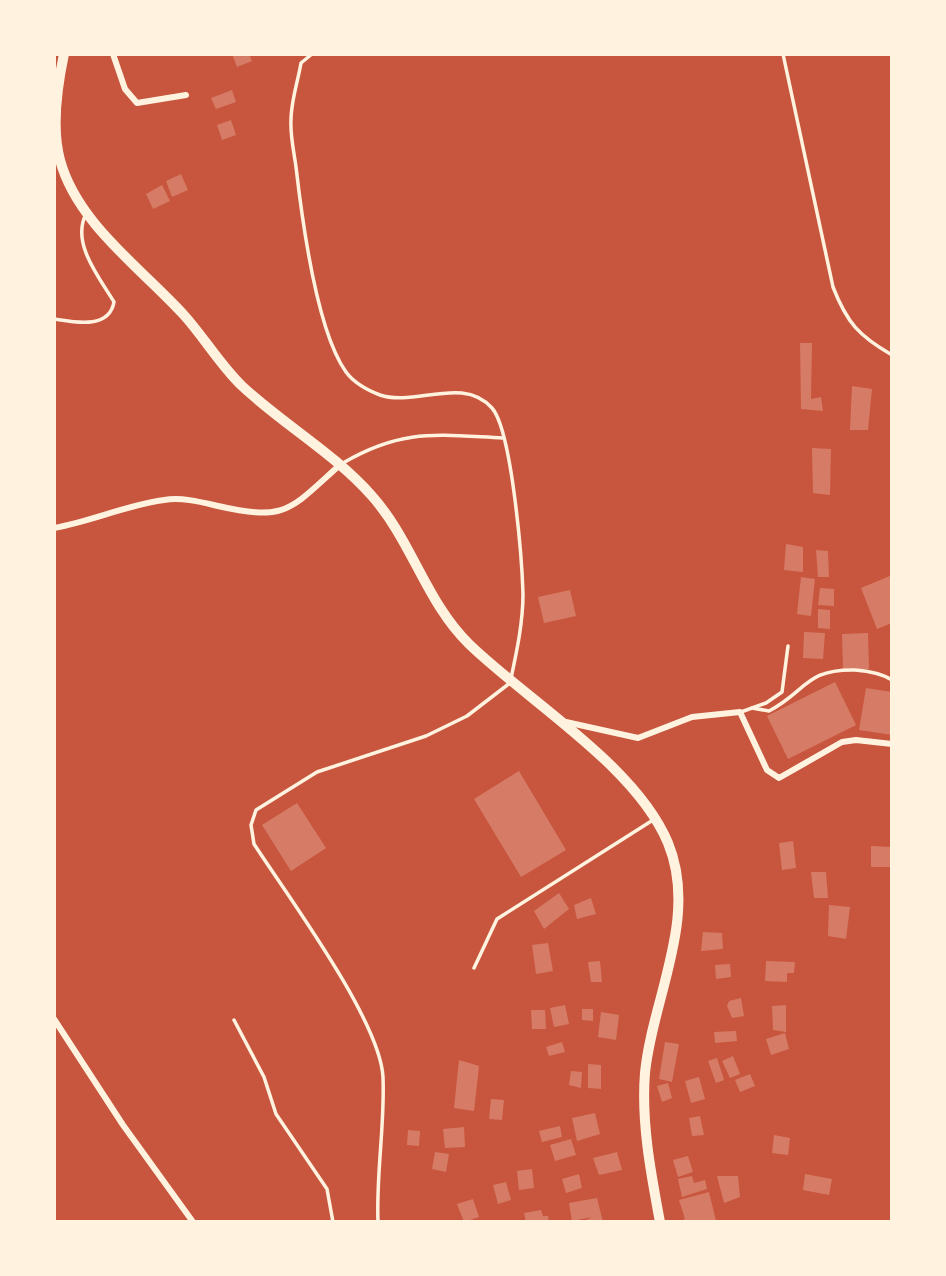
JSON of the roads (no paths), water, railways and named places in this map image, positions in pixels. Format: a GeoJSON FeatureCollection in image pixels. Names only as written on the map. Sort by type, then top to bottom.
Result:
{"type":"FeatureCollection","features":[{"type":"Feature","properties":{"kind":"highway"},"geometry":{"type":"LineString","coordinates":[[64,54],[57,106],[60,161],[86,212],[185,315],[242,385],[341,464],[374,499],[394,527],[449,624],[510,684],[561,721],[618,775],[655,819],[670,846],[679,900],[677,930],[649,1041],[643,1100],[660,1222]]}},
{"type":"Feature","properties":{"kind":"street"},"geometry":{"type":"LineString","coordinates":[[57,54],[61,67]]}},
{"type":"Feature","properties":{"kind":"street"},"geometry":{"type":"LineString","coordinates":[[113,54],[125,89],[137,103],[186,95]]}},
{"type":"Feature","properties":{"kind":"street"},"geometry":{"type":"LineString","coordinates":[[54,527],[83,523],[133,506],[167,499],[274,514],[299,502],[341,464]]}},
{"type":"Feature","properties":{"kind":"street"},"geometry":{"type":"LineString","coordinates":[[561,721],[638,738],[692,716],[740,712],[767,770],[779,778],[842,742],[856,740],[892,744]]}},
{"type":"Feature","properties":{"kind":"street"},"geometry":{"type":"LineString","coordinates":[[54,1019],[131,1136],[193,1222]]}},
{"type":"Feature","properties":{"kind":"lane"},"geometry":{"type":"LineString","coordinates":[[304,54],[291,119],[301,207],[316,288],[332,343],[346,372],[362,387],[383,396],[408,398],[443,392],[467,394],[491,407],[499,421],[516,499],[523,596],[510,684],[467,716],[426,736],[317,772],[256,810],[251,825],[254,844],[359,1009],[376,1047],[383,1075],[377,1185],[378,1222]]}},
{"type":"Feature","properties":{"kind":"lane"},"geometry":{"type":"LineString","coordinates":[[302,63],[312,54]]}},
{"type":"Feature","properties":{"kind":"lane"},"geometry":{"type":"LineString","coordinates":[[783,54],[833,287],[844,314],[864,339],[892,355]]}},
{"type":"Feature","properties":{"kind":"lane"},"geometry":{"type":"LineString","coordinates":[[54,319],[96,322],[113,309],[114,302],[85,251],[81,223],[86,212]]}},
{"type":"Feature","properties":{"kind":"lane"},"geometry":{"type":"LineString","coordinates":[[341,464],[383,442],[423,434],[503,438]]}},
{"type":"Feature","properties":{"kind":"lane"},"geometry":{"type":"LineString","coordinates":[[740,712],[782,692],[788,646]]}},
{"type":"Feature","properties":{"kind":"lane"},"geometry":{"type":"LineString","coordinates":[[752,708],[768,711],[805,683],[828,671],[866,671],[892,680]]}},
{"type":"Feature","properties":{"kind":"lane"},"geometry":{"type":"LineString","coordinates":[[474,968],[496,919],[655,819]]}},
{"type":"Feature","properties":{"kind":"lane"},"geometry":{"type":"LineString","coordinates":[[234,1020],[264,1077],[276,1114],[327,1189],[333,1222]]}}]}
